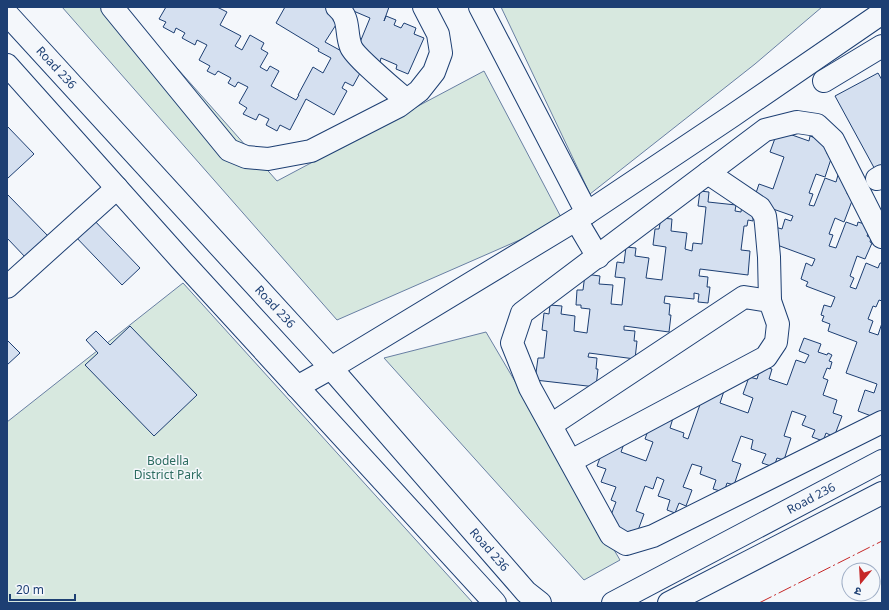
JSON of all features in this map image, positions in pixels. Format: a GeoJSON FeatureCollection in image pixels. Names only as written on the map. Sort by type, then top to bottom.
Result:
{"type":"FeatureCollection","features":[{"type":"Feature","properties":{"kind":"street"},"geometry":{"type":"LineString","coordinates":[[112,7],[230,150],[246,157],[268,159],[311,151],[399,106],[419,91],[434,72],[441,53],[438,34],[424,7]]}},
{"type":"Feature","properties":{"kind":"street"},"geometry":{"type":"LineString","coordinates":[[337,7],[347,21],[351,47],[358,56],[406,100]]}},
{"type":"Feature","properties":{"kind":"street"},"geometry":{"type":"LineString","coordinates":[[480,7],[582,217],[598,256]]}},
{"type":"Feature","properties":{"kind":"street"},"geometry":{"type":"LineString","coordinates":[[297,387],[582,217],[882,13]]}},
{"type":"Feature","properties":{"kind":"street","name":"Road 236"},"geometry":{"type":"LineString","coordinates":[[7,14],[331,368],[526,592],[540,603]]}},
{"type":"Feature","properties":{"kind":"street"},"geometry":{"type":"LineString","coordinates":[[33,42],[7,64],[297,387],[495,603]]}},
{"type":"Feature","properties":{"kind":"street"},"geometry":{"type":"LineString","coordinates":[[824,81],[880,54]]}},
{"type":"Feature","properties":{"kind":"street"},"geometry":{"type":"LineString","coordinates":[[882,237],[833,140],[818,125],[797,122],[765,130],[522,313],[512,343],[530,388],[611,535],[626,544],[653,536],[882,422]]}},
{"type":"Feature","properties":{"kind":"street"},"geometry":{"type":"LineString","coordinates":[[571,461],[766,357],[776,342],[778,324],[770,301],[769,257],[765,216],[760,208],[708,173]]}},
{"type":"Feature","properties":{"kind":"street"},"geometry":{"type":"LineString","coordinates":[[7,287],[117,188]]}},
{"type":"Feature","properties":{"kind":"street"},"geometry":{"type":"LineString","coordinates":[[551,425],[744,297],[770,301]]}},
{"type":"Feature","properties":{"kind":"street","name":"Road 236"},"geometry":{"type":"LineString","coordinates":[[613,603],[882,460]]}},
{"type":"Feature","properties":{"kind":"street"},"geometry":{"type":"LineString","coordinates":[[669,603],[882,493]]}},
{"type":"Feature","properties":{"kind":"green space"},"geometry":{"type":"Polygon","coordinates":[[[62,7],[123,7],[277,181],[484,71],[563,221],[337,320],[62,7]]]}},
{"type":"Feature","properties":{"kind":"green space"},"geometry":{"type":"Polygon","coordinates":[[[501,7],[822,7],[755,64],[590,194],[501,7]]]}},
{"type":"Feature","properties":{"kind":"green space","name":"Bodella District Park"},"geometry":{"type":"Polygon","coordinates":[[[183,283],[473,603],[7,603],[7,422],[183,283]]]}},
{"type":"Feature","properties":{"kind":"green space"},"geometry":{"type":"Polygon","coordinates":[[[486,332],[620,560],[584,580],[384,358],[486,332]]]}},
{"type":"Feature","properties":{"kind":"building"},"geometry":{"type":"Polygon","coordinates":[[[166,7],[217,7],[227,12],[220,25],[241,36],[235,46],[242,50],[250,35],[264,43],[261,49],[268,53],[260,67],[267,71],[270,66],[279,71],[271,86],[296,100],[313,67],[323,73],[331,58],[276,23],[285,7],[333,7],[329,14],[339,20],[325,42],[365,64],[353,86],[345,82],[342,88],[347,91],[334,115],[306,99],[290,130],[280,125],[277,131],[266,125],[269,119],[259,114],[256,120],[243,114],[247,108],[239,103],[248,87],[238,82],[235,87],[228,83],[231,78],[218,71],[215,75],[207,71],[210,66],[199,60],[207,45],[197,40],[195,45],[182,38],[185,33],[176,28],[174,33],[163,27],[166,22],[159,19],[166,7]]]}},
{"type":"Feature","properties":{"kind":"building"},"geometry":{"type":"Polygon","coordinates":[[[344,7],[389,7],[384,21],[386,16],[396,20],[394,25],[401,28],[404,23],[416,28],[414,34],[424,38],[408,74],[396,69],[397,65],[381,58],[380,62],[356,52],[370,18],[344,7]]]}},
{"type":"Feature","properties":{"kind":"building"},"geometry":{"type":"Polygon","coordinates":[[[878,73],[882,80],[882,173],[878,175],[835,96],[878,73]]]}},
{"type":"Feature","properties":{"kind":"building"},"geometry":{"type":"Polygon","coordinates":[[[7,126],[34,154],[8,178],[7,177],[7,126]]]}},
{"type":"Feature","properties":{"kind":"building"},"geometry":{"type":"Polygon","coordinates":[[[778,130],[809,141],[810,136],[830,143],[827,154],[831,156],[831,159],[825,177],[816,174],[809,193],[813,194],[809,205],[814,206],[825,178],[836,182],[838,175],[852,180],[847,194],[852,196],[852,201],[844,222],[835,218],[829,234],[833,235],[829,246],[836,248],[846,222],[857,226],[858,222],[871,226],[867,236],[871,238],[870,242],[872,243],[865,259],[857,256],[850,276],[854,278],[850,287],[856,289],[866,263],[878,268],[880,263],[882,263],[882,301],[879,300],[876,307],[873,306],[868,319],[873,321],[869,332],[878,335],[882,323],[882,420],[858,411],[865,390],[874,393],[877,384],[846,373],[857,342],[828,331],[830,324],[822,321],[824,316],[821,315],[824,305],[831,307],[835,297],[806,286],[808,282],[801,279],[806,263],[812,266],[815,259],[769,242],[775,227],[782,229],[785,219],[791,221],[793,216],[753,202],[759,184],[773,189],[784,157],[770,152],[778,130]]]}},
{"type":"Feature","properties":{"kind":"building"},"geometry":{"type":"Polygon","coordinates":[[[700,191],[709,192],[708,202],[736,205],[735,211],[741,212],[742,205],[753,217],[753,221],[748,220],[747,226],[744,226],[741,250],[750,251],[748,275],[700,269],[699,276],[708,277],[707,287],[710,287],[708,303],[698,302],[699,294],[694,293],[694,299],[665,296],[664,303],[670,304],[669,315],[671,315],[669,332],[624,326],[624,330],[635,331],[634,341],[637,341],[635,359],[589,353],[588,357],[597,358],[596,369],[598,369],[596,387],[535,380],[538,358],[544,358],[547,331],[542,330],[544,313],[549,314],[550,305],[562,306],[561,314],[575,316],[574,331],[587,333],[590,309],[581,308],[581,305],[576,305],[577,290],[583,290],[585,274],[600,276],[599,284],[613,285],[611,304],[622,305],[625,278],[615,277],[617,262],[624,263],[626,247],[636,248],[635,256],[649,258],[646,278],[662,280],[666,247],[653,245],[655,229],[659,229],[661,218],[672,219],[671,231],[687,233],[685,249],[692,251],[693,243],[702,244],[706,207],[698,206],[700,191]]]}},
{"type":"Feature","properties":{"kind":"building"},"geometry":{"type":"Polygon","coordinates":[[[7,194],[50,238],[27,259],[7,238],[7,194]]]}},
{"type":"Feature","properties":{"kind":"building"},"geometry":{"type":"Polygon","coordinates":[[[91,217],[140,268],[122,285],[73,234],[91,217]]]}},
{"type":"Feature","properties":{"kind":"building"},"geometry":{"type":"Polygon","coordinates":[[[130,326],[197,395],[154,436],[85,365],[98,353],[86,340],[96,331],[110,345],[130,326]]]}},
{"type":"Feature","properties":{"kind":"building"},"geometry":{"type":"Polygon","coordinates":[[[804,338],[821,344],[818,352],[832,355],[829,361],[832,362],[830,369],[827,368],[823,378],[828,380],[823,395],[837,400],[833,413],[842,416],[834,437],[826,433],[823,441],[812,437],[815,430],[802,425],[806,416],[792,411],[784,436],[791,438],[784,460],[777,458],[774,467],[762,463],[766,454],[751,449],[753,440],[741,436],[732,461],[741,464],[734,485],[727,483],[724,492],[713,489],[716,480],[700,474],[702,467],[692,464],[683,487],[692,490],[686,506],[679,503],[675,513],[667,510],[670,500],[658,496],[664,480],[657,477],[653,489],[645,486],[636,511],[644,514],[637,533],[630,531],[628,539],[608,523],[616,502],[611,500],[616,487],[601,482],[606,469],[597,466],[605,444],[625,441],[621,452],[646,461],[653,442],[645,439],[650,425],[673,418],[670,428],[684,433],[683,437],[688,439],[704,393],[724,391],[720,403],[748,413],[753,398],[743,394],[749,377],[757,379],[761,366],[772,369],[769,379],[787,385],[796,360],[805,363],[809,355],[799,351],[804,338]]]}},
{"type":"Feature","properties":{"kind":"building"},"geometry":{"type":"Polygon","coordinates":[[[7,340],[20,353],[7,365],[7,340]]]}},
{"type":"Feature","properties":{"kind":"power"},"geometry":{"type":"LineString","coordinates":[[759,603],[882,541]]}}]}
